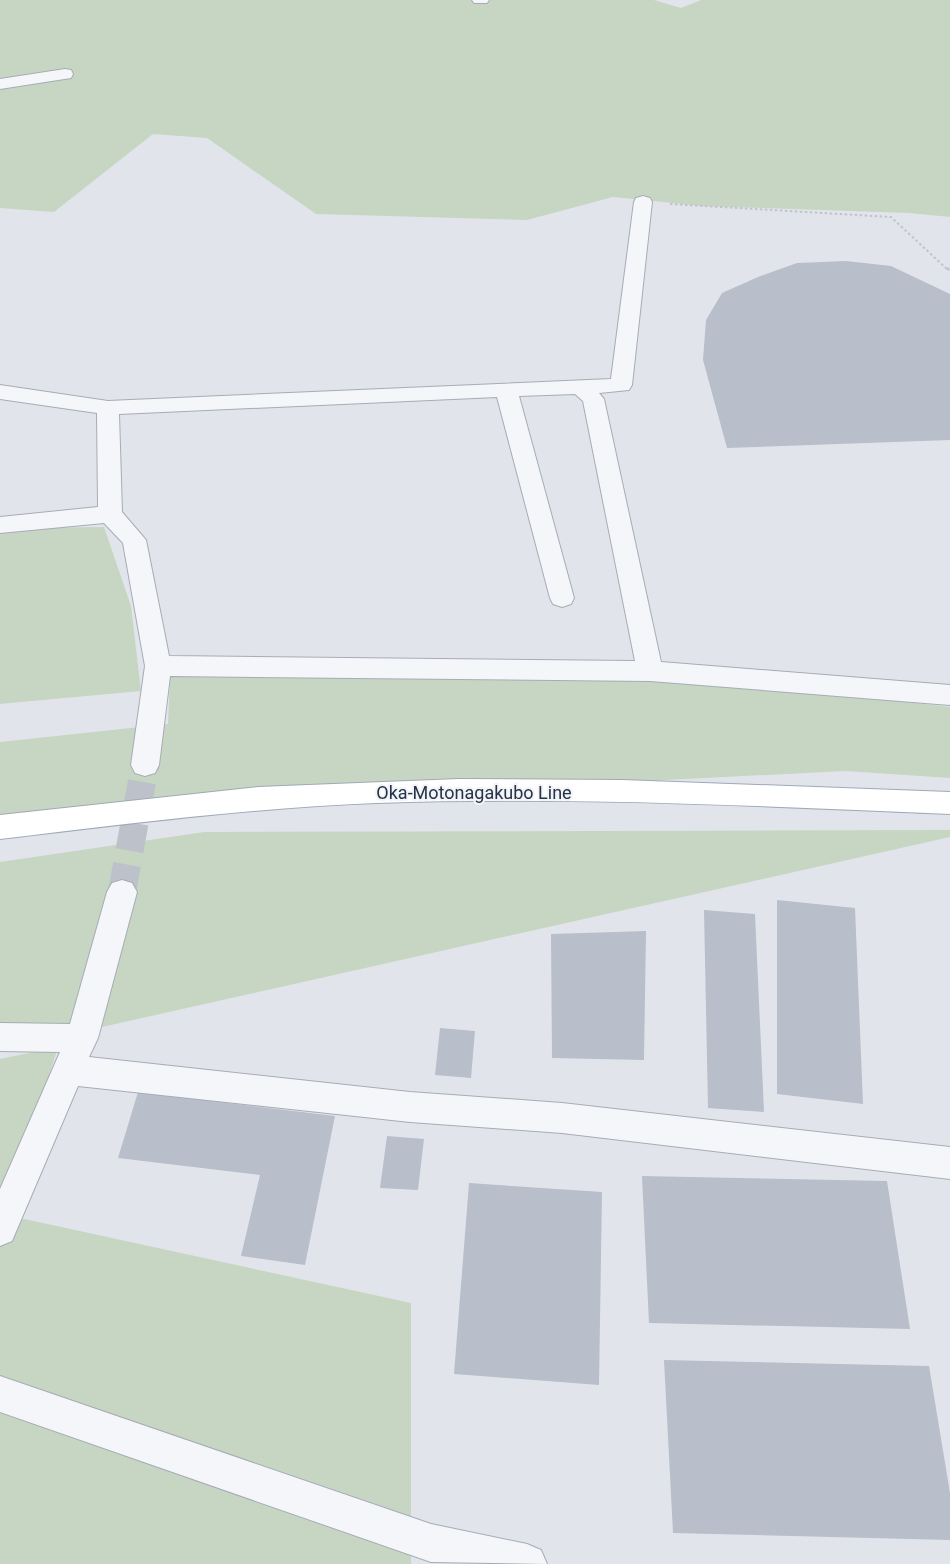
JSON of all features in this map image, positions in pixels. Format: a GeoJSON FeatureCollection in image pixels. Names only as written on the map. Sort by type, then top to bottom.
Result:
{"type":"FeatureCollection","features":[{"type":"Feature","properties":{"kind":"main road","name":"Oka-Motonagakubo Line"},"geometry":{"type":"LineString","coordinates":[[0,828],[177,806],[285,797],[460,791],[702,793],[950,803]]}},
{"type":"Feature","properties":{"kind":"street"},"geometry":{"type":"LineString","coordinates":[[0,84],[65,74]]}},
{"type":"Feature","properties":{"kind":"street"},"geometry":{"type":"LineString","coordinates":[[0,392],[108,408],[620,385],[644,202]]}},
{"type":"Feature","properties":{"kind":"street"},"geometry":{"type":"LineString","coordinates":[[580,386],[593,399],[650,671]]}},
{"type":"Feature","properties":{"kind":"street"},"geometry":{"type":"LineString","coordinates":[[506,390],[562,598]]}},
{"type":"Feature","properties":{"kind":"street"},"geometry":{"type":"LineString","coordinates":[[108,408],[110,514],[134,540],[158,666],[145,765]]}},
{"type":"Feature","properties":{"kind":"street"},"geometry":{"type":"LineString","coordinates":[[0,525],[110,514]]}},
{"type":"Feature","properties":{"kind":"street"},"geometry":{"type":"LineString","coordinates":[[158,666],[650,671],[950,695]]}},
{"type":"Feature","properties":{"kind":"street"},"geometry":{"type":"LineString","coordinates":[[0,1229],[82,1038],[122,892]]}},
{"type":"Feature","properties":{"kind":"street"},"geometry":{"type":"LineString","coordinates":[[0,1038],[82,1038]]}},
{"type":"Feature","properties":{"kind":"street"},"geometry":{"type":"LineString","coordinates":[[69,1070],[410,1107],[562,1118],[950,1163]]}},
{"type":"Feature","properties":{"kind":"street"},"geometry":{"type":"LineString","coordinates":[[0,1394],[429,1553],[526,1564]]}},
{"type":"Feature","properties":{"kind":"path"},"geometry":{"type":"LineString","coordinates":[[644,202],[891,217],[950,271]]}},
{"type":"Feature","properties":{"kind":"green space"},"geometry":{"type":"Polygon","coordinates":[[[0,0],[654,0],[681,8],[701,0],[950,0],[950,217],[909,213],[702,206],[613,197],[527,220],[316,214],[207,138],[153,134],[54,212],[0,208],[0,0]]]}},
{"type":"Feature","properties":{"kind":"green space"},"geometry":{"type":"Polygon","coordinates":[[[104,527],[131,606],[141,691],[0,704],[0,528],[104,527]]]}},
{"type":"Feature","properties":{"kind":"green space"},"geometry":{"type":"Polygon","coordinates":[[[636,671],[950,707],[950,778],[845,771],[469,790],[0,820],[0,742],[168,724],[170,675],[636,671]]]}},
{"type":"Feature","properties":{"kind":"green space"},"geometry":{"type":"Polygon","coordinates":[[[950,830],[950,837],[53,1038],[0,1048],[0,862],[204,832],[950,830]]]}},
{"type":"Feature","properties":{"kind":"green space"},"geometry":{"type":"Polygon","coordinates":[[[58,1047],[6,1215],[411,1303],[411,1564],[0,1564],[0,1059],[58,1047]]]}},
{"type":"Feature","properties":{"kind":"building"},"geometry":{"type":"Polygon","coordinates":[[[846,261],[891,266],[950,294],[950,440],[727,448],[703,360],[706,320],[722,293],[797,263],[846,261]]]}},
{"type":"Feature","properties":{"kind":"building"},"geometry":{"type":"Polygon","coordinates":[[[777,900],[855,908],[863,1104],[777,1094],[777,900]]]}},
{"type":"Feature","properties":{"kind":"building"},"geometry":{"type":"Polygon","coordinates":[[[704,910],[755,914],[764,1112],[708,1108],[704,910]]]}},
{"type":"Feature","properties":{"kind":"building"},"geometry":{"type":"Polygon","coordinates":[[[646,931],[644,1060],[552,1058],[551,934],[646,931]]]}},
{"type":"Feature","properties":{"kind":"building"},"geometry":{"type":"Polygon","coordinates":[[[440,1028],[475,1031],[471,1078],[435,1075],[440,1028]]]}},
{"type":"Feature","properties":{"kind":"building"},"geometry":{"type":"Polygon","coordinates":[[[138,1092],[335,1116],[305,1265],[241,1256],[260,1175],[118,1158],[138,1092]]]}},
{"type":"Feature","properties":{"kind":"building"},"geometry":{"type":"Polygon","coordinates":[[[387,1136],[424,1139],[418,1190],[380,1188],[387,1136]]]}},
{"type":"Feature","properties":{"kind":"building"},"geometry":{"type":"Polygon","coordinates":[[[642,1176],[887,1181],[910,1329],[649,1323],[642,1176]]]}},
{"type":"Feature","properties":{"kind":"building"},"geometry":{"type":"Polygon","coordinates":[[[469,1183],[602,1192],[599,1385],[454,1374],[469,1183]]]}},
{"type":"Feature","properties":{"kind":"building"},"geometry":{"type":"Polygon","coordinates":[[[664,1360],[929,1366],[950,1493],[950,1540],[673,1533],[664,1360]]]}},
{"type":"Feature","properties":{"kind":"tunnel"},"geometry":{"type":"LineString","coordinates":[[122,892],[145,765]]}}]}
